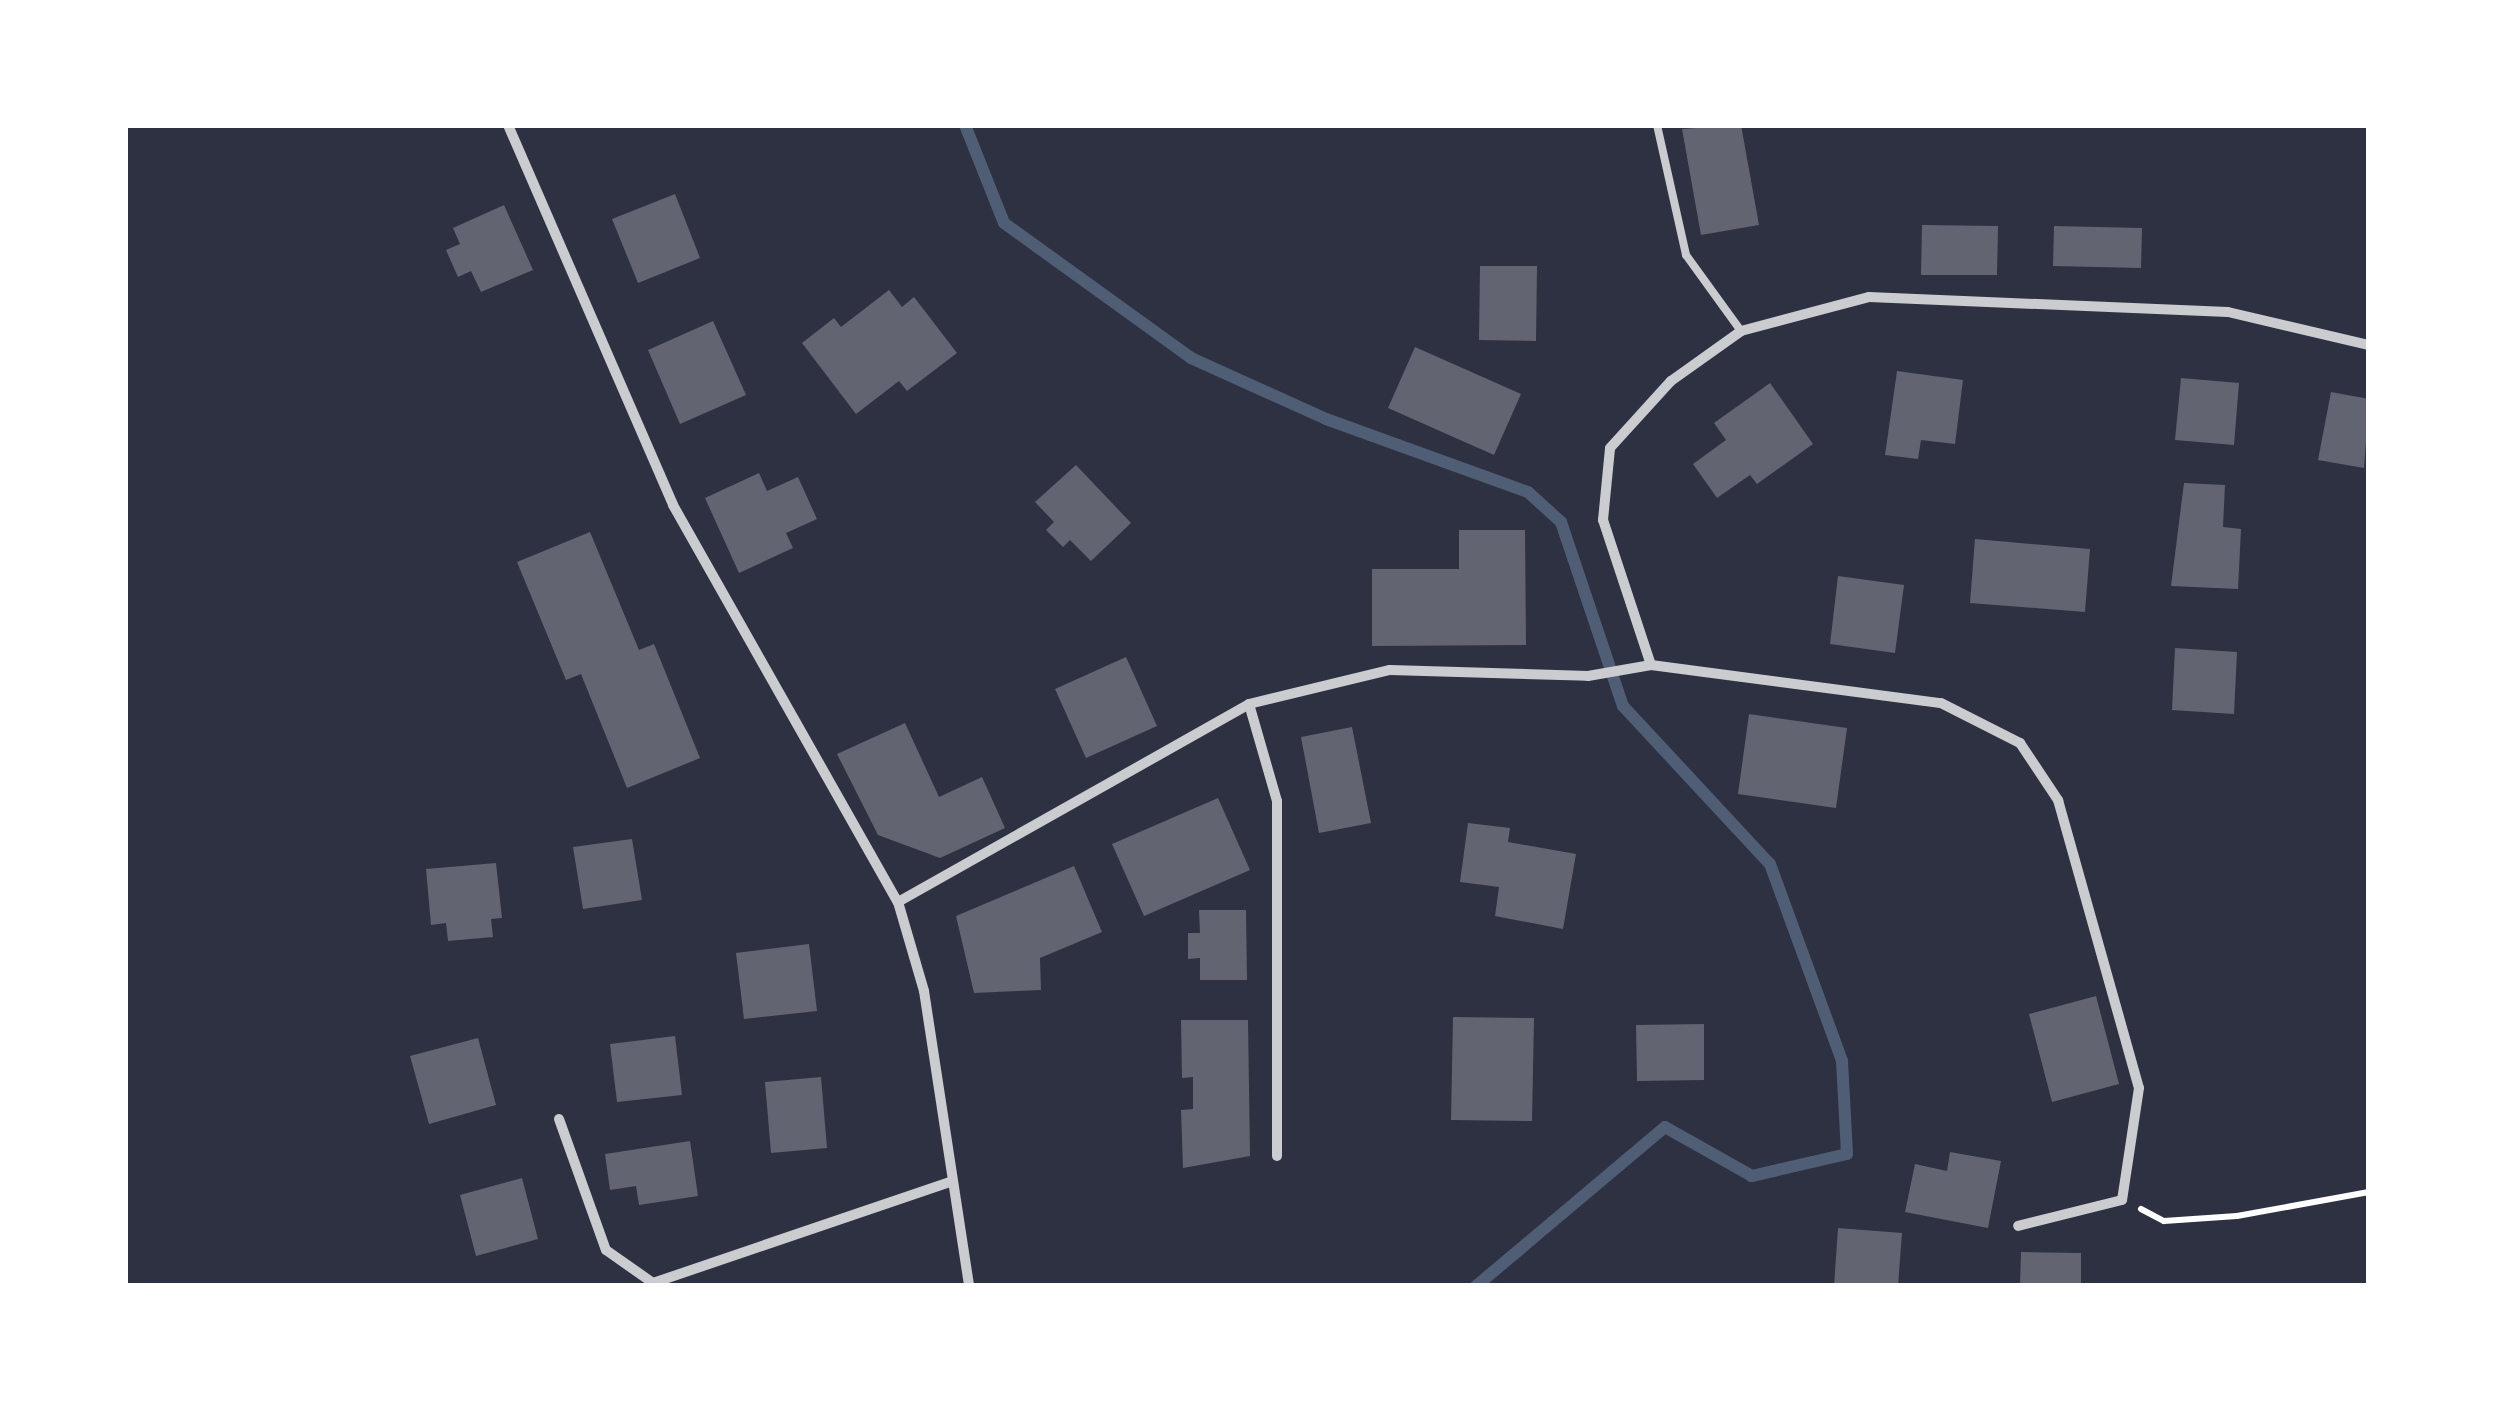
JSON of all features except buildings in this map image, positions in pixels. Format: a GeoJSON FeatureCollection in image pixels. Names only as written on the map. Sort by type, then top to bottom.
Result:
{"type":"FeatureCollection","features":[{"type":"Feature","properties":{"kind":"street"},"geometry":{"type":"LineString","coordinates":[[508,125],[673,505],[898,902],[924,991],[969,1286]]}},
{"type":"Feature","properties":{"kind":"street"},"geometry":{"type":"LineString","coordinates":[[1651,665],[1603,520],[1610,448],[1671,381],[1742,331],[1869,297],[2228,312],[2369,346]]}},
{"type":"Feature","properties":{"kind":"street"},"geometry":{"type":"LineString","coordinates":[[898,902],[1057,818],[1249,704],[1390,670],[1588,676],[1651,665],[1941,703],[2020,743],[2058,800],[2139,1088],[2122,1200],[2018,1226]]}},
{"type":"Feature","properties":{"kind":"street"},"geometry":{"type":"LineString","coordinates":[[1249,704],[1277,801],[1277,1156]]}},
{"type":"Feature","properties":{"kind":"street"},"geometry":{"type":"LineString","coordinates":[[560,1119],[606,1250],[653,1283],[952,1181]]}},
{"type":"Feature","properties":{"kind":"lane"},"geometry":{"type":"LineString","coordinates":[[1657,125],[1686,255],[1742,331]]}},
{"type":"Feature","properties":{"kind":"path"},"geometry":{"type":"LineString","coordinates":[[2122,1200],[2164,1221],[2237,1216],[2369,1192]]}},
{"type":"Feature","properties":{"kind":"waterway"},"geometry":{"type":"LineString","coordinates":[[965,125],[1004,223],[1191,358],[1326,419],[1528,492],[1561,522],[1623,706],[1770,864],[1842,1061],[1847,1154],[1752,1176],[1665,1127],[1476,1286]]}}]}
